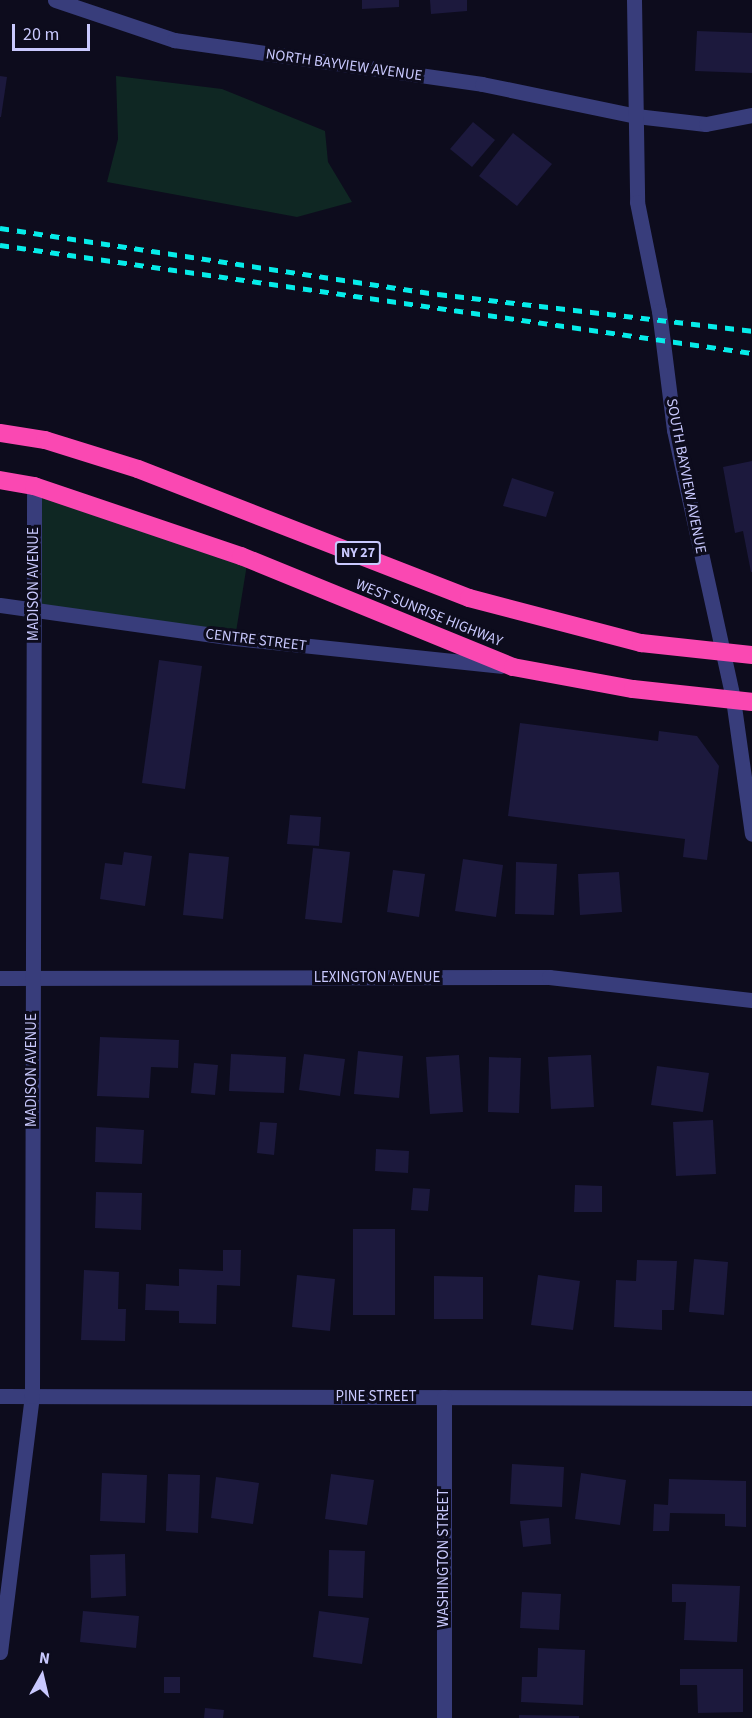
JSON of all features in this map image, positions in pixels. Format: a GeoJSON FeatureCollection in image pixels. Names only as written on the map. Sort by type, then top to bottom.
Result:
{"type":"FeatureCollection","features":[{"type":"Feature","properties":{"kind":"highway","name":"WEST SUNRISE HIGHWAY"},"geometry":{"type":"LineString","coordinates":[[0,433],[45,440],[138,469],[470,598],[641,643],[752,655]]}},
{"type":"Feature","properties":{"kind":"highway","name":"WEST SUNRISE HIGHWAY"},"geometry":{"type":"LineString","coordinates":[[0,480],[34,486],[241,556],[513,667],[633,689],[752,702]]}},
{"type":"Feature","properties":{"kind":"street","name":"NORTH BAYVIEW AVENUE"},"geometry":{"type":"LineString","coordinates":[[55,0],[174,40],[482,84],[636,116],[706,124],[752,115]]}},
{"type":"Feature","properties":{"kind":"street","name":"SOUTH BAYVIEW AVENUE"},"geometry":{"type":"LineString","coordinates":[[634,0],[637,202],[659,311],[674,430],[732,699],[752,834]]}},
{"type":"Feature","properties":{"kind":"street","name":"MADISON AVENUE"},"geometry":{"type":"LineString","coordinates":[[0,1652],[33,1396],[32,680],[36,610],[34,486]]}},
{"type":"Feature","properties":{"kind":"street","name":"CENTRE STREET"},"geometry":{"type":"LineString","coordinates":[[0,604],[235,638],[513,667]]}},
{"type":"Feature","properties":{"kind":"street","name":"LEXINGTON AVENUE"},"geometry":{"type":"LineString","coordinates":[[0,978],[549,977],[752,1000]]}},
{"type":"Feature","properties":{"kind":"street","name":"PINE STREET"},"geometry":{"type":"LineString","coordinates":[[0,1396],[752,1398]]}},
{"type":"Feature","properties":{"kind":"street","name":"WASHINGTON STREET"},"geometry":{"type":"LineString","coordinates":[[444,1397],[444,1718]]}},
{"type":"Feature","properties":{"kind":"green space"},"geometry":{"type":"Polygon","coordinates":[[[116,76],[222,89],[325,131],[328,162],[352,202],[297,217],[107,182],[118,139],[116,76]]]}},
{"type":"Feature","properties":{"kind":"green space"},"geometry":{"type":"Polygon","coordinates":[[[34,486],[248,558],[235,638],[40,611],[34,486]]]}},
{"type":"Feature","properties":{"kind":"building"},"geometry":{"type":"Polygon","coordinates":[[[362,0],[399,0],[399,7],[362,9],[362,0]]]}},
{"type":"Feature","properties":{"kind":"building"},"geometry":{"type":"Polygon","coordinates":[[[430,0],[467,0],[467,11],[431,14],[430,0]]]}},
{"type":"Feature","properties":{"kind":"building"},"geometry":{"type":"Polygon","coordinates":[[[697,31],[752,33],[752,73],[695,71],[697,31]]]}},
{"type":"Feature","properties":{"kind":"building"},"geometry":{"type":"Polygon","coordinates":[[[0,76],[7,77],[1,117],[0,117],[0,76]]]}},
{"type":"Feature","properties":{"kind":"building"},"geometry":{"type":"Polygon","coordinates":[[[473,122],[495,140],[472,167],[450,149],[473,122]]]}},
{"type":"Feature","properties":{"kind":"building"},"geometry":{"type":"Polygon","coordinates":[[[513,133],[552,164],[517,206],[479,176],[513,133]]]}},
{"type":"Feature","properties":{"kind":"building"},"geometry":{"type":"Polygon","coordinates":[[[752,461],[751,572],[743,531],[735,533],[723,467],[752,461]]]}},
{"type":"Feature","properties":{"kind":"building"},"geometry":{"type":"Polygon","coordinates":[[[512,478],[554,492],[546,517],[503,506],[512,478]]]}},
{"type":"Feature","properties":{"kind":"building"},"geometry":{"type":"Polygon","coordinates":[[[159,660],[202,666],[185,789],[142,783],[159,660]]]}},
{"type":"Feature","properties":{"kind":"building"},"geometry":{"type":"Polygon","coordinates":[[[520,723],[658,741],[659,731],[697,736],[719,766],[707,860],[683,857],[685,839],[508,816],[520,723]]]}},
{"type":"Feature","properties":{"kind":"building"},"geometry":{"type":"Polygon","coordinates":[[[290,815],[321,817],[319,846],[287,844],[290,815]]]}},
{"type":"Feature","properties":{"kind":"building"},"geometry":{"type":"Polygon","coordinates":[[[313,848],[350,852],[342,923],[305,919],[313,848]]]}},
{"type":"Feature","properties":{"kind":"building"},"geometry":{"type":"Polygon","coordinates":[[[124,852],[152,856],[145,906],[100,899],[105,863],[122,865],[124,852]]]}},
{"type":"Feature","properties":{"kind":"building"},"geometry":{"type":"Polygon","coordinates":[[[189,853],[229,857],[223,919],[183,915],[189,853]]]}},
{"type":"Feature","properties":{"kind":"building"},"geometry":{"type":"Polygon","coordinates":[[[463,859],[503,865],[496,917],[455,911],[463,859]]]}},
{"type":"Feature","properties":{"kind":"building"},"geometry":{"type":"Polygon","coordinates":[[[516,862],[557,864],[554,915],[515,914],[516,862]]]}},
{"type":"Feature","properties":{"kind":"building"},"geometry":{"type":"Polygon","coordinates":[[[393,870],[425,874],[419,917],[387,912],[393,870]]]}},
{"type":"Feature","properties":{"kind":"building"},"geometry":{"type":"Polygon","coordinates":[[[619,872],[622,912],[580,915],[578,874],[619,872]]]}},
{"type":"Feature","properties":{"kind":"building"},"geometry":{"type":"Polygon","coordinates":[[[100,1037],[179,1040],[178,1068],[151,1067],[149,1098],[97,1096],[100,1037]]]}},
{"type":"Feature","properties":{"kind":"building"},"geometry":{"type":"Polygon","coordinates":[[[358,1051],[403,1056],[399,1098],[354,1094],[358,1051]]]}},
{"type":"Feature","properties":{"kind":"building"},"geometry":{"type":"Polygon","coordinates":[[[231,1054],[286,1057],[284,1093],[229,1091],[231,1054]]]}},
{"type":"Feature","properties":{"kind":"building"},"geometry":{"type":"Polygon","coordinates":[[[304,1054],[345,1059],[340,1096],[299,1090],[304,1054]]]}},
{"type":"Feature","properties":{"kind":"building"},"geometry":{"type":"Polygon","coordinates":[[[459,1055],[463,1112],[430,1114],[426,1057],[459,1055]]]}},
{"type":"Feature","properties":{"kind":"building"},"geometry":{"type":"Polygon","coordinates":[[[591,1055],[594,1107],[551,1109],[548,1057],[591,1055]]]}},
{"type":"Feature","properties":{"kind":"building"},"geometry":{"type":"Polygon","coordinates":[[[489,1057],[521,1058],[519,1113],[488,1112],[489,1057]]]}},
{"type":"Feature","properties":{"kind":"building"},"geometry":{"type":"Polygon","coordinates":[[[194,1063],[218,1065],[215,1095],[191,1093],[194,1063]]]}},
{"type":"Feature","properties":{"kind":"building"},"geometry":{"type":"Polygon","coordinates":[[[657,1066],[709,1073],[703,1112],[651,1105],[657,1066]]]}},
{"type":"Feature","properties":{"kind":"building"},"geometry":{"type":"Polygon","coordinates":[[[713,1120],[716,1174],[676,1176],[673,1122],[713,1120]]]}},
{"type":"Feature","properties":{"kind":"building"},"geometry":{"type":"Polygon","coordinates":[[[260,1122],[277,1123],[274,1155],[257,1153],[260,1122]]]}},
{"type":"Feature","properties":{"kind":"building"},"geometry":{"type":"Polygon","coordinates":[[[96,1127],[144,1130],[142,1164],[95,1162],[96,1127]]]}},
{"type":"Feature","properties":{"kind":"building"},"geometry":{"type":"Polygon","coordinates":[[[376,1149],[409,1151],[408,1173],[375,1171],[376,1149]]]}},
{"type":"Feature","properties":{"kind":"building"},"geometry":{"type":"Polygon","coordinates":[[[575,1185],[602,1186],[602,1212],[574,1212],[575,1185]]]}},
{"type":"Feature","properties":{"kind":"building"},"geometry":{"type":"Polygon","coordinates":[[[413,1188],[430,1189],[428,1211],[411,1210],[413,1188]]]}},
{"type":"Feature","properties":{"kind":"building"},"geometry":{"type":"Polygon","coordinates":[[[96,1192],[142,1193],[141,1230],[95,1228],[96,1192]]]}},
{"type":"Feature","properties":{"kind":"building"},"geometry":{"type":"Polygon","coordinates":[[[353,1229],[395,1229],[395,1315],[353,1315],[353,1229]]]}},
{"type":"Feature","properties":{"kind":"building"},"geometry":{"type":"Polygon","coordinates":[[[223,1250],[241,1250],[240,1286],[217,1285],[216,1324],[179,1323],[179,1311],[145,1310],[146,1284],[179,1286],[179,1269],[223,1271],[223,1250]]]}},
{"type":"Feature","properties":{"kind":"building"},"geometry":{"type":"Polygon","coordinates":[[[694,1259],[728,1262],[724,1315],[689,1312],[694,1259]]]}},
{"type":"Feature","properties":{"kind":"building"},"geometry":{"type":"Polygon","coordinates":[[[637,1260],[677,1261],[674,1310],[662,1310],[662,1330],[614,1327],[616,1280],[636,1281],[637,1260]]]}},
{"type":"Feature","properties":{"kind":"building"},"geometry":{"type":"Polygon","coordinates":[[[84,1270],[119,1272],[118,1309],[126,1309],[125,1341],[81,1340],[84,1270]]]}},
{"type":"Feature","properties":{"kind":"building"},"geometry":{"type":"Polygon","coordinates":[[[297,1275],[335,1279],[330,1331],[292,1327],[297,1275]]]}},
{"type":"Feature","properties":{"kind":"building"},"geometry":{"type":"Polygon","coordinates":[[[538,1275],[580,1281],[573,1330],[531,1325],[538,1275]]]}},
{"type":"Feature","properties":{"kind":"building"},"geometry":{"type":"Polygon","coordinates":[[[434,1276],[483,1277],[483,1319],[434,1319],[434,1276]]]}},
{"type":"Feature","properties":{"kind":"building"},"geometry":{"type":"Polygon","coordinates":[[[512,1464],[564,1467],[562,1507],[510,1504],[512,1464]]]}},
{"type":"Feature","properties":{"kind":"building"},"geometry":{"type":"Polygon","coordinates":[[[102,1473],[147,1475],[145,1523],[100,1521],[102,1473]]]}},
{"type":"Feature","properties":{"kind":"building"},"geometry":{"type":"Polygon","coordinates":[[[581,1473],[626,1480],[620,1525],[575,1519],[581,1473]]]}},
{"type":"Feature","properties":{"kind":"building"},"geometry":{"type":"Polygon","coordinates":[[[168,1474],[200,1475],[198,1533],[166,1531],[168,1474]]]}},
{"type":"Feature","properties":{"kind":"building"},"geometry":{"type":"Polygon","coordinates":[[[331,1474],[374,1480],[367,1525],[325,1519],[331,1474]]]}},
{"type":"Feature","properties":{"kind":"building"},"geometry":{"type":"Polygon","coordinates":[[[216,1477],[259,1483],[253,1524],[211,1518],[216,1477]]]}},
{"type":"Feature","properties":{"kind":"building"},"geometry":{"type":"Polygon","coordinates":[[[669,1479],[746,1481],[746,1527],[725,1526],[725,1514],[670,1513],[669,1531],[653,1531],[654,1504],[668,1505],[669,1479]]]}},
{"type":"Feature","properties":{"kind":"building"},"geometry":{"type":"Polygon","coordinates":[[[549,1518],[551,1544],[523,1547],[520,1521],[549,1518]]]}},
{"type":"Feature","properties":{"kind":"building"},"geometry":{"type":"Polygon","coordinates":[[[329,1550],[365,1551],[363,1598],[328,1596],[329,1550]]]}},
{"type":"Feature","properties":{"kind":"building"},"geometry":{"type":"Polygon","coordinates":[[[125,1554],[126,1596],[91,1598],[90,1555],[125,1554]]]}},
{"type":"Feature","properties":{"kind":"building"},"geometry":{"type":"Polygon","coordinates":[[[672,1584],[740,1586],[737,1642],[684,1640],[686,1602],[672,1602],[672,1584]]]}},
{"type":"Feature","properties":{"kind":"building"},"geometry":{"type":"Polygon","coordinates":[[[522,1592],[561,1594],[559,1630],[520,1628],[522,1592]]]}},
{"type":"Feature","properties":{"kind":"building"},"geometry":{"type":"Polygon","coordinates":[[[83,1611],[139,1616],[136,1648],[80,1642],[83,1611]]]}},
{"type":"Feature","properties":{"kind":"building"},"geometry":{"type":"Polygon","coordinates":[[[319,1611],[369,1618],[362,1664],[313,1657],[319,1611]]]}},
{"type":"Feature","properties":{"kind":"building"},"geometry":{"type":"Polygon","coordinates":[[[538,1648],[585,1650],[583,1705],[521,1702],[522,1677],[537,1677],[538,1648]]]}},
{"type":"Feature","properties":{"kind":"building"},"geometry":{"type":"Polygon","coordinates":[[[680,1669],[743,1669],[743,1712],[698,1713],[697,1685],[680,1685],[680,1669]]]}},
{"type":"Feature","properties":{"kind":"building"},"geometry":{"type":"Polygon","coordinates":[[[164,1677],[180,1677],[180,1693],[164,1693],[164,1677]]]}},
{"type":"Feature","properties":{"kind":"building"},"geometry":{"type":"Polygon","coordinates":[[[205,1708],[224,1710],[223,1718],[204,1718],[205,1708]]]}},
{"type":"Feature","properties":{"kind":"building"},"geometry":{"type":"Polygon","coordinates":[[[519,1715],[579,1716],[579,1718],[519,1718],[519,1715]]]}},
{"type":"Feature","properties":{"kind":"railway"},"geometry":{"type":"LineString","coordinates":[[0,228],[438,294],[752,331]]}},
{"type":"Feature","properties":{"kind":"railway"},"geometry":{"type":"LineString","coordinates":[[0,245],[752,353]]}}]}
